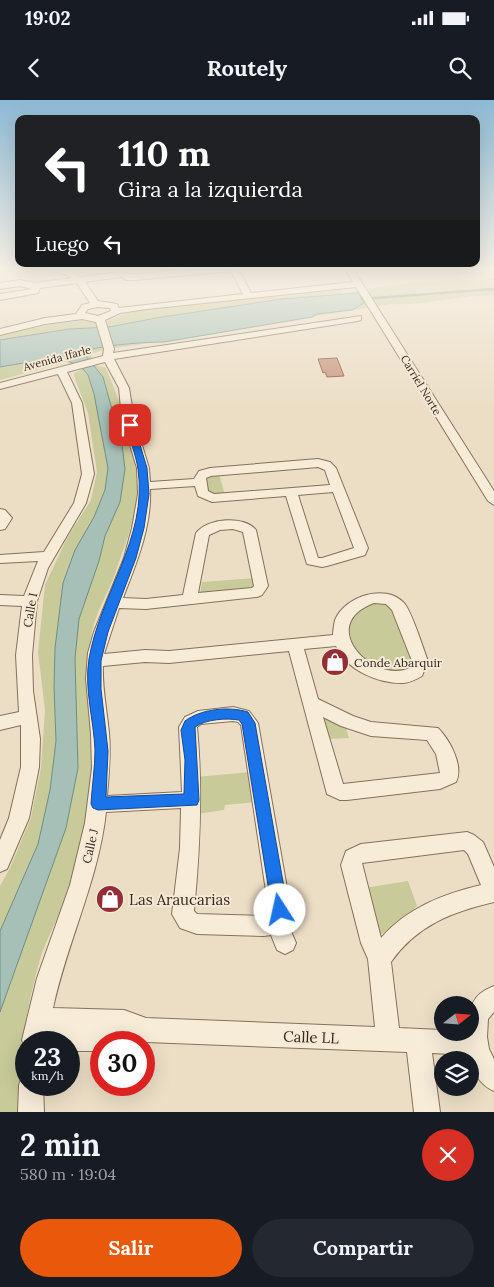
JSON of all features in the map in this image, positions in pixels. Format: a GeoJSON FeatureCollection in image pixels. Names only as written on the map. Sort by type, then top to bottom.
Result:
{"type":"FeatureCollection","features":[{"type":"Feature","properties":{"kind":"street"},"geometry":{"type":"LineString","coordinates":[[0,328],[68,316]]}},
{"type":"Feature","properties":{"kind":"street"},"geometry":{"type":"LineString","coordinates":[[0,332],[71,316]]}},
{"type":"Feature","properties":{"kind":"street"},"geometry":{"type":"LineString","coordinates":[[86,316],[102,323],[112,316]]}},
{"type":"Feature","properties":{"kind":"street","name":"Carriel Norte"},"geometry":{"type":"LineString","coordinates":[[379,316],[494,501]]}},
{"type":"Feature","properties":{"kind":"street","name":"Avenida Ifarle"},"geometry":{"type":"LineString","coordinates":[[0,386],[66,369],[103,356],[358,318]]}},
{"type":"Feature","properties":{"kind":"street","name":"Calle J"},"geometry":{"type":"LineString","coordinates":[[36,1031],[48,978],[86,864],[98,804],[101,751],[95,665],[102,632],[137,535],[145,486],[140,457],[128,419],[124,388],[103,356],[102,323]]}},
{"type":"Feature","properties":{"kind":"street","name":"Calle I"},"geometry":{"type":"LineString","coordinates":[[0,863],[20,818],[28,784],[31,746],[25,691],[24,655],[30,601],[37,578],[47,556],[80,503],[88,474],[77,403],[66,369]]}},
{"type":"Feature","properties":{"kind":"street"},"geometry":{"type":"LineString","coordinates":[[291,492],[312,561],[320,563],[354,556],[361,550],[329,467],[321,463],[207,472],[200,476],[204,495],[212,498],[337,488]]}},
{"type":"Feature","properties":{"kind":"street"},"geometry":{"type":"LineString","coordinates":[[145,486],[200,482]]}},
{"type":"Feature","properties":{"kind":"street"},"geometry":{"type":"LineString","coordinates":[[0,513],[5,518],[0,526]]}},
{"type":"Feature","properties":{"kind":"street"},"geometry":{"type":"LineString","coordinates":[[114,603],[142,604],[251,594],[260,591],[261,586],[248,529],[236,525],[215,527],[204,531],[190,599]]}},
{"type":"Feature","properties":{"kind":"street"},"geometry":{"type":"LineString","coordinates":[[0,559],[47,556]]}},
{"type":"Feature","properties":{"kind":"street"},"geometry":{"type":"LineString","coordinates":[[379,598],[390,600],[397,604],[400,609],[420,661],[420,668],[414,674],[405,677],[394,677],[377,673],[356,660],[341,640],[340,627],[350,610],[370,600],[379,598]]}},
{"type":"Feature","properties":{"kind":"street"},"geometry":{"type":"LineString","coordinates":[[0,600],[30,601]]}},
{"type":"Feature","properties":{"kind":"street"},"geometry":{"type":"LineString","coordinates":[[95,665],[148,663],[169,657],[341,640]]}},
{"type":"Feature","properties":{"kind":"street"},"geometry":{"type":"LineString","coordinates":[[295,645],[331,783],[336,790],[347,792],[440,781],[449,777],[450,770],[439,740],[432,733],[370,729],[347,721],[311,703]]}},
{"type":"Feature","properties":{"kind":"street"},"geometry":{"type":"LineString","coordinates":[[276,922],[264,926],[197,924],[186,917],[183,910],[190,848],[192,800],[188,730],[189,724],[198,718],[233,714],[244,716],[248,723],[280,910],[276,922],[284,944]]}},
{"type":"Feature","properties":{"kind":"street"},"geometry":{"type":"LineString","coordinates":[[0,723],[29,717]]}},
{"type":"Feature","properties":{"kind":"street"},"geometry":{"type":"LineString","coordinates":[[98,804],[192,800]]}},
{"type":"Feature","properties":{"kind":"street"},"geometry":{"type":"LineString","coordinates":[[378,959],[397,935],[422,916],[450,904],[494,892],[476,848],[467,841],[355,855],[351,860],[384,984],[388,1040]]}},
{"type":"Feature","properties":{"kind":"street"},"geometry":{"type":"LineString","coordinates":[[494,997],[479,1013],[474,1033],[484,1065],[494,1079]]}},
{"type":"Feature","properties":{"kind":"street","name":"Calle LL"},"geometry":{"type":"LineString","coordinates":[[80,1037],[113,1039],[146,1030],[476,1044]]}},
{"type":"Feature","properties":{"kind":"street"},"geometry":{"type":"LineString","coordinates":[[418,1041],[427,1112]]}},
{"type":"Feature","properties":{"kind":"street"},"geometry":{"type":"LineString","coordinates":[[31,1096],[31,1112]]}},
{"type":"Feature","properties":{"kind":"green space"},"geometry":{"type":"Polygon","coordinates":[[[118,316],[315,316],[104,350],[91,354],[97,366],[105,367],[119,401],[135,459],[137,498],[134,516],[115,574],[96,617],[92,632],[88,677],[92,768],[88,813],[69,888],[41,956],[31,994],[24,1031],[15,1031],[15,1096],[18,1096],[17,1112],[0,1112],[0,886],[10,868],[31,818],[41,768],[45,710],[38,652],[45,585],[67,538],[91,500],[97,472],[88,413],[74,373],[82,370],[66,362],[0,380],[0,335],[76,319],[96,322],[118,316]]]}},
{"type":"Feature","properties":{"kind":"green space"},"geometry":{"type":"Polygon","coordinates":[[[219,474],[225,495],[214,495],[208,492],[204,479],[208,475],[219,474]]]}},
{"type":"Feature","properties":{"kind":"green space"},"geometry":{"type":"Polygon","coordinates":[[[255,578],[255,589],[200,594],[202,582],[255,578]]]}},
{"type":"Feature","properties":{"kind":"green space"},"geometry":{"type":"Polygon","coordinates":[[[374,603],[391,607],[414,660],[410,667],[403,671],[395,672],[376,667],[360,657],[351,647],[346,629],[356,612],[374,603]]]}},
{"type":"Feature","properties":{"kind":"green space"},"geometry":{"type":"Polygon","coordinates":[[[321,717],[346,728],[349,738],[328,739],[321,717]]]}},
{"type":"Feature","properties":{"kind":"green space"},"geometry":{"type":"Polygon","coordinates":[[[251,772],[256,802],[225,805],[224,810],[197,814],[196,777],[251,772]]]}},
{"type":"Feature","properties":{"kind":"green space"},"geometry":{"type":"Polygon","coordinates":[[[408,881],[417,906],[387,934],[377,933],[364,888],[408,881]]]}},
{"type":"Feature","properties":{"kind":"water"},"geometry":{"type":"Polygon","coordinates":[[[168,316],[313,316],[164,342],[111,346],[85,352],[85,355],[103,377],[122,445],[125,469],[120,502],[105,536],[99,561],[79,619],[75,658],[78,768],[66,828],[0,1012],[0,931],[38,844],[50,790],[56,741],[55,648],[63,583],[75,550],[94,517],[105,490],[108,468],[94,394],[88,375],[83,369],[67,360],[53,358],[0,367],[0,340],[69,329],[109,327],[168,316]]]}},
{"type":"Feature","properties":{"kind":"building"},"geometry":{"type":"Polygon","coordinates":[[[337,358],[344,376],[327,377],[325,372],[323,373],[318,359],[337,358]]]}},
{"type":"Feature","properties":{"kind":"place","name":"Conde Abarquir"},"geometry":{"type":"Point","coordinates":[335,662]}},
{"type":"Feature","properties":{"kind":"place","name":"Las Araucarias"},"geometry":{"type":"Point","coordinates":[110,899]}},
{"type":"Feature","properties":{"kind":"route"},"geometry":{"type":"LineString","coordinates":[[130,425],[143,468],[145,486],[142,515],[131,558],[119,592],[106,620],[95,661],[94,679],[101,751],[98,804],[192,800],[189,724],[198,718],[233,714],[244,716],[248,723],[280,910]]}}]}
